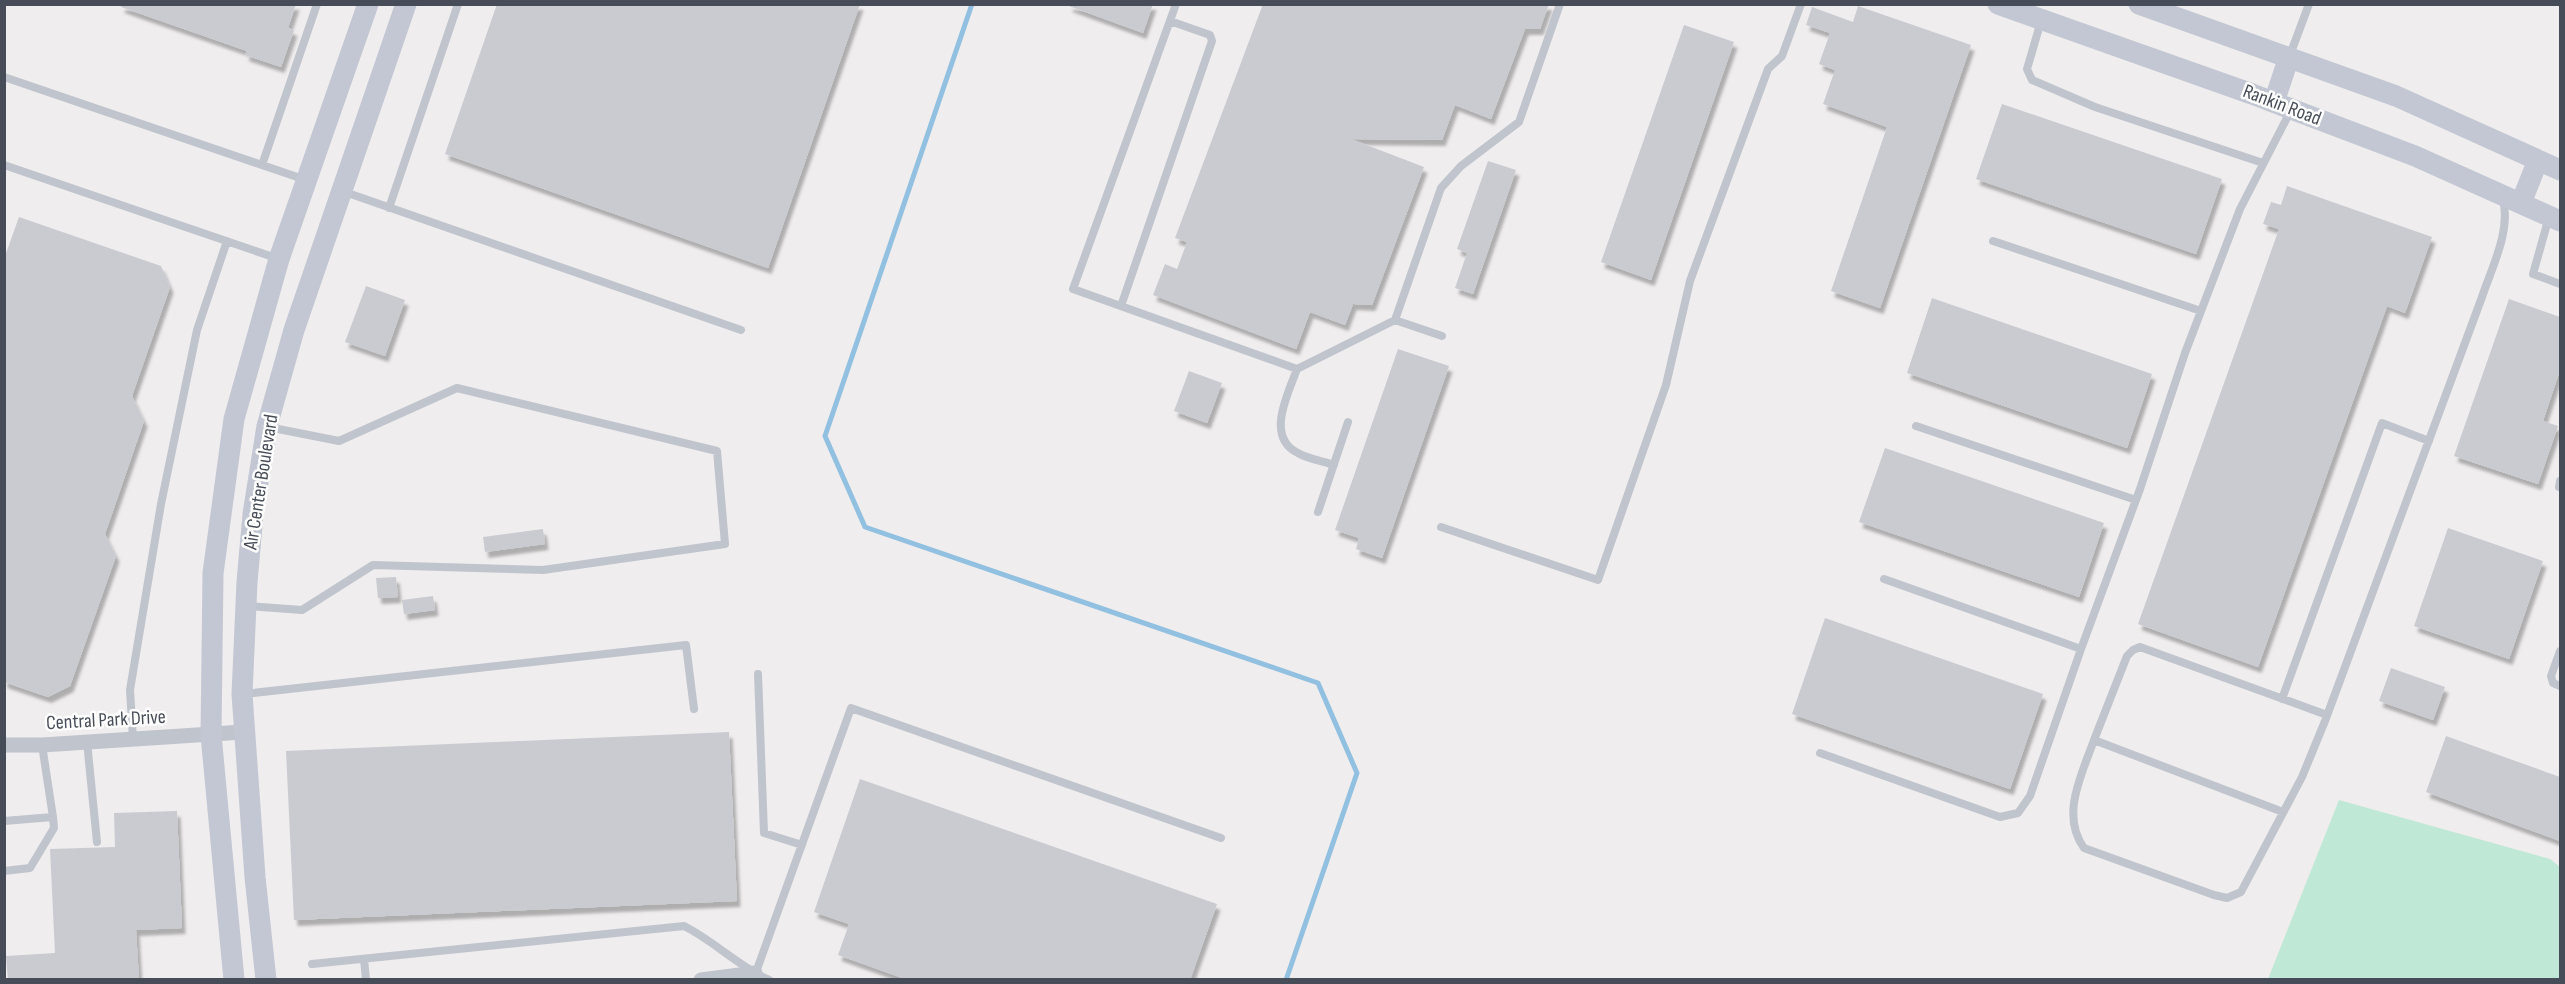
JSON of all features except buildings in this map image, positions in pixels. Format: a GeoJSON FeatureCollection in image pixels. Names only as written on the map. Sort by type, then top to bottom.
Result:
{"type":"FeatureCollection","features":[{"type":"Feature","properties":{"kind":"street","name":"Air Center Boulevard"},"geometry":{"type":"LineString","coordinates":[[234,980],[211,735],[213,573],[234,419],[279,259],[368,4]]}},
{"type":"Feature","properties":{"kind":"street","name":"Air Center Boulevard"},"geometry":{"type":"LineString","coordinates":[[266,980],[243,732],[242,694],[246,605],[253,514],[267,426],[294,330],[406,4]]}},
{"type":"Feature","properties":{"kind":"street","name":"Rankin Road"},"geometry":{"type":"LineString","coordinates":[[1998,4],[2283,105],[2415,156],[2555,219]]}},
{"type":"Feature","properties":{"kind":"street"},"geometry":{"type":"LineString","coordinates":[[2139,4],[2396,96],[2560,170]]}},
{"type":"Feature","properties":{"kind":"street"},"geometry":{"type":"LineString","coordinates":[[2283,105],[2289,57]]}},
{"type":"Feature","properties":{"kind":"street"},"geometry":{"type":"LineString","coordinates":[[2511,199],[2538,160]]}},
{"type":"Feature","properties":{"kind":"street"},"geometry":{"type":"LineString","coordinates":[[307,180],[340,191]]}},
{"type":"Feature","properties":{"kind":"street"},"geometry":{"type":"LineString","coordinates":[[234,419],[267,426]]}},
{"type":"Feature","properties":{"kind":"street","name":"Central Park Drive"},"geometry":{"type":"LineString","coordinates":[[4,745],[42,745],[243,732]]}},
{"type":"Feature","properties":{"kind":"street"},"geometry":{"type":"LineString","coordinates":[[701,980],[760,978]]}},
{"type":"Feature","properties":{"kind":"lane"},"geometry":{"type":"LineString","coordinates":[[262,165],[317,4]]}},
{"type":"Feature","properties":{"kind":"lane"},"geometry":{"type":"LineString","coordinates":[[389,208],[458,4]]}},
{"type":"Feature","properties":{"kind":"lane"},"geometry":{"type":"LineString","coordinates":[[1176,4],[1073,289],[1297,369]]}},
{"type":"Feature","properties":{"kind":"lane"},"geometry":{"type":"LineString","coordinates":[[1334,465],[1298,453],[1285,444],[1280,429],[1282,413],[1297,369],[1395,320],[1441,188],[1461,166],[1519,122],[1560,4]]}},
{"type":"Feature","properties":{"kind":"lane"},"geometry":{"type":"LineString","coordinates":[[1441,527],[1598,580],[1666,385],[1690,280],[1768,69],[1782,56],[1802,4]]}},
{"type":"Feature","properties":{"kind":"lane"},"geometry":{"type":"LineString","coordinates":[[2289,57],[2308,4]]}},
{"type":"Feature","properties":{"kind":"lane"},"geometry":{"type":"LineString","coordinates":[[2042,20],[2027,69],[2032,80],[2095,107],[2263,163]]}},
{"type":"Feature","properties":{"kind":"lane"},"geometry":{"type":"LineString","coordinates":[[1121,306],[1212,41],[1210,35],[1170,21]]}},
{"type":"Feature","properties":{"kind":"lane"},"geometry":{"type":"LineString","coordinates":[[4,77],[307,180]]}},
{"type":"Feature","properties":{"kind":"lane"},"geometry":{"type":"LineString","coordinates":[[1820,753],[2000,817],[2018,813],[2030,796],[2201,311],[2240,209],[2263,163],[2283,105]]}},
{"type":"Feature","properties":{"kind":"lane"},"geometry":{"type":"LineString","coordinates":[[4,165],[279,259]]}},
{"type":"Feature","properties":{"kind":"lane"},"geometry":{"type":"LineString","coordinates":[[340,191],[741,330]]}},
{"type":"Feature","properties":{"kind":"lane"},"geometry":{"type":"LineString","coordinates":[[2327,716],[2140,647],[2127,656],[2094,740],[2077,790],[2072,817],[2075,836],[2084,848],[2227,898],[2241,892],[2302,777],[2327,716],[2430,441],[2503,233],[2506,210],[2511,199]]}},
{"type":"Feature","properties":{"kind":"lane"},"geometry":{"type":"LineString","coordinates":[[2555,219],[2533,274],[2560,284]]}},
{"type":"Feature","properties":{"kind":"lane"},"geometry":{"type":"LineString","coordinates":[[133,740],[130,690],[160,504],[196,330],[227,241]]}},
{"type":"Feature","properties":{"kind":"lane"},"geometry":{"type":"LineString","coordinates":[[1993,241],[2201,311]]}},
{"type":"Feature","properties":{"kind":"lane"},"geometry":{"type":"LineString","coordinates":[[1395,320],[1442,336]]}},
{"type":"Feature","properties":{"kind":"lane"},"geometry":{"type":"LineString","coordinates":[[246,605],[302,609],[374,565],[543,570],[725,544],[717,451],[457,388],[339,441],[267,426]]}},
{"type":"Feature","properties":{"kind":"lane"},"geometry":{"type":"LineString","coordinates":[[1318,512],[1348,422]]}},
{"type":"Feature","properties":{"kind":"lane"},"geometry":{"type":"LineString","coordinates":[[2282,699],[2382,423],[2430,441]]}},
{"type":"Feature","properties":{"kind":"lane"},"geometry":{"type":"LineString","coordinates":[[1916,426],[2136,500]]}},
{"type":"Feature","properties":{"kind":"lane"},"geometry":{"type":"LineString","coordinates":[[1884,579],[2080,649]]}},
{"type":"Feature","properties":{"kind":"lane"},"geometry":{"type":"LineString","coordinates":[[242,694],[686,645],[694,710]]}},
{"type":"Feature","properties":{"kind":"lane"},"geometry":{"type":"LineString","coordinates":[[2560,651],[2551,676],[2553,683],[2560,686]]}},
{"type":"Feature","properties":{"kind":"lane"},"geometry":{"type":"LineString","coordinates":[[758,674],[764,833],[802,845]]}},
{"type":"Feature","properties":{"kind":"lane"},"geometry":{"type":"LineString","coordinates":[[312,964],[684,926],[701,934],[760,978],[802,845],[851,708],[1221,838]]}},
{"type":"Feature","properties":{"kind":"lane"},"geometry":{"type":"LineString","coordinates":[[2094,740],[2283,812]]}},
{"type":"Feature","properties":{"kind":"lane"},"geometry":{"type":"LineString","coordinates":[[87,742],[97,842]]}},
{"type":"Feature","properties":{"kind":"lane"},"geometry":{"type":"LineString","coordinates":[[4,871],[30,868],[54,828],[42,745]]}},
{"type":"Feature","properties":{"kind":"lane"},"geometry":{"type":"LineString","coordinates":[[4,821],[53,817]]}},
{"type":"Feature","properties":{"kind":"lane"},"geometry":{"type":"LineString","coordinates":[[364,958],[366,980]]}},
{"type":"Feature","properties":{"kind":"green space"},"geometry":{"type":"Polygon","coordinates":[[[2339,800],[2550,859],[2560,867],[2560,979],[2268,979],[2339,800]]]}},
{"type":"Feature","properties":{"kind":"waterway"},"geometry":{"type":"LineString","coordinates":[[972,4],[825,436],[865,527],[1318,683],[1357,773],[1286,980]]}}]}
